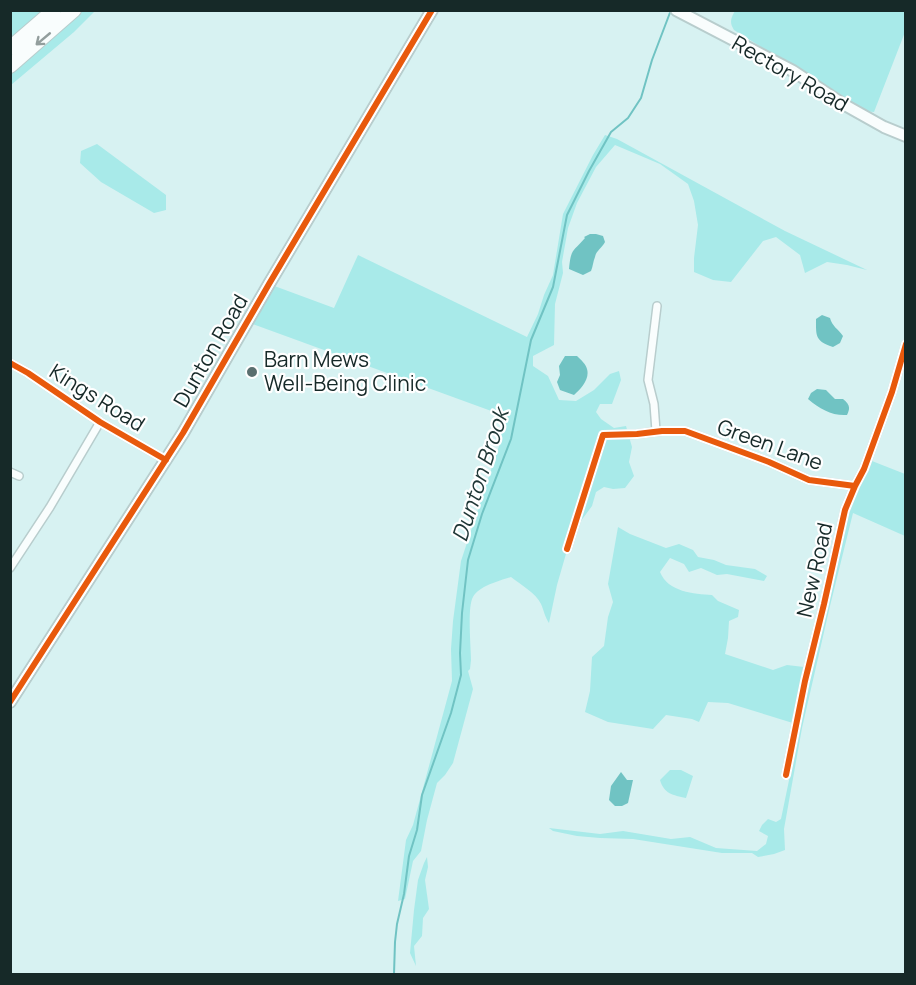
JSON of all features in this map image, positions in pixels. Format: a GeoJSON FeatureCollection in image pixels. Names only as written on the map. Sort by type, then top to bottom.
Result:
{"type":"FeatureCollection","features":[{"type":"Feature","properties":{"kind":"highway"},"geometry":{"type":"LineString","coordinates":[[10,48],[54,10]]}},
{"type":"Feature","properties":{"kind":"highway"},"geometry":{"type":"LineString","coordinates":[[10,66],[74,10]]}},
{"type":"Feature","properties":{"kind":"street","name":"Dunton Road"},"geometry":{"type":"LineString","coordinates":[[10,702],[166,460],[432,10]]}},
{"type":"Feature","properties":{"kind":"street","name":"Rectory Road"},"geometry":{"type":"LineString","coordinates":[[676,10],[793,71],[843,104],[884,127],[906,136]]}},
{"type":"Feature","properties":{"kind":"street"},"geometry":{"type":"LineString","coordinates":[[656,431],[654,404],[648,380],[657,306]]}},
{"type":"Feature","properties":{"kind":"street","name":"New Road"},"geometry":{"type":"LineString","coordinates":[[786,775],[805,681],[845,510],[864,469],[906,344]]}},
{"type":"Feature","properties":{"kind":"street","name":"Kings Road"},"geometry":{"type":"LineString","coordinates":[[10,363],[100,422],[166,460]]}},
{"type":"Feature","properties":{"kind":"street"},"geometry":{"type":"LineString","coordinates":[[10,568],[50,507],[100,422]]}},
{"type":"Feature","properties":{"kind":"street","name":"Green Lane"},"geometry":{"type":"LineString","coordinates":[[567,549],[603,435],[685,431],[769,462],[809,480],[855,486]]}},
{"type":"Feature","properties":{"kind":"street"},"geometry":{"type":"LineString","coordinates":[[10,472],[19,476]]}},
{"type":"Feature","properties":{"kind":"shaded area"},"geometry":{"type":"Polygon","coordinates":[[[11,11],[95,11],[74,32],[11,85],[11,11]]]}},
{"type":"Feature","properties":{"kind":"shaded area"},"geometry":{"type":"Polygon","coordinates":[[[735,11],[905,11],[905,32],[874,112],[864,111],[734,30],[731,20],[735,11]]]}},
{"type":"Feature","properties":{"kind":"shaded area"},"geometry":{"type":"Polygon","coordinates":[[[605,135],[617,139],[785,231],[867,270],[827,262],[805,273],[800,255],[776,237],[763,241],[731,282],[713,280],[694,272],[698,225],[694,201],[688,184],[660,164],[615,145],[596,167],[577,203],[568,228],[562,262],[563,273],[555,304],[554,345],[533,356],[533,366],[548,376],[559,400],[576,401],[594,390],[610,374],[619,371],[621,380],[612,404],[600,404],[596,412],[601,419],[614,428],[626,426],[632,447],[629,462],[634,476],[625,488],[604,487],[596,492],[592,506],[572,533],[549,623],[536,596],[511,577],[484,587],[473,597],[470,618],[471,660],[468,671],[473,689],[453,763],[437,783],[421,851],[413,861],[405,899],[398,901],[406,840],[413,825],[452,681],[453,621],[461,561],[499,446],[505,416],[247,322],[269,284],[334,308],[358,255],[527,337],[553,275],[563,214],[605,135]]]}},
{"type":"Feature","properties":{"kind":"shaded area"},"geometry":{"type":"Polygon","coordinates":[[[97,144],[166,195],[166,210],[154,213],[101,182],[80,163],[81,151],[97,144]]]}},
{"type":"Feature","properties":{"kind":"shaded area"},"geometry":{"type":"Polygon","coordinates":[[[590,234],[603,236],[605,242],[596,255],[591,271],[583,275],[569,269],[570,262],[573,251],[584,237],[590,234]]]}},
{"type":"Feature","properties":{"kind":"shaded area"},"geometry":{"type":"Polygon","coordinates":[[[822,315],[830,318],[843,336],[840,343],[833,347],[818,337],[816,319],[822,315]]]}},
{"type":"Feature","properties":{"kind":"shaded area"},"geometry":{"type":"Polygon","coordinates":[[[565,356],[577,356],[588,373],[582,387],[574,395],[560,390],[557,382],[560,375],[559,366],[565,356]]]}},
{"type":"Feature","properties":{"kind":"shaded area"},"geometry":{"type":"Polygon","coordinates":[[[817,389],[826,390],[835,399],[843,399],[847,402],[849,410],[847,415],[826,411],[808,399],[817,389]]]}},
{"type":"Feature","properties":{"kind":"shaded area"},"geometry":{"type":"Polygon","coordinates":[[[868,458],[905,474],[905,536],[853,513],[802,728],[784,829],[785,850],[758,857],[752,853],[722,853],[633,839],[577,836],[549,828],[600,834],[623,831],[671,839],[690,837],[716,848],[757,851],[766,844],[768,836],[759,831],[768,819],[776,822],[781,819],[794,756],[796,724],[728,703],[708,702],[699,722],[666,715],[653,729],[608,722],[585,712],[590,691],[592,657],[604,646],[608,617],[613,602],[608,584],[618,527],[666,548],[679,544],[693,550],[698,557],[726,565],[755,569],[767,576],[764,581],[727,574],[717,575],[701,568],[689,572],[684,564],[670,558],[660,572],[664,579],[675,588],[690,593],[712,595],[718,601],[739,610],[738,617],[729,621],[725,654],[773,670],[787,665],[804,667],[807,672],[845,510],[868,458]]]}},
{"type":"Feature","properties":{"kind":"shaded area"},"geometry":{"type":"Polygon","coordinates":[[[670,770],[681,770],[693,776],[686,798],[670,793],[662,785],[660,780],[670,770]]]}},
{"type":"Feature","properties":{"kind":"shaded area"},"geometry":{"type":"Polygon","coordinates":[[[621,772],[627,780],[633,780],[628,803],[615,806],[609,800],[611,786],[621,772]]]}},
{"type":"Feature","properties":{"kind":"shaded area"},"geometry":{"type":"Polygon","coordinates":[[[427,857],[428,867],[425,880],[429,909],[423,918],[422,936],[414,946],[416,966],[410,953],[414,910],[418,880],[427,857]]]}},
{"type":"Feature","properties":{"kind":"waterway","name":"Dunton Brook"},"geometry":{"type":"LineString","coordinates":[[394,974],[397,924],[422,795],[451,713],[461,675],[462,613],[468,560],[482,514],[511,439],[531,340],[553,287],[567,215],[611,132],[628,118],[641,98],[652,60],[671,10]]}},
{"type":"Feature","properties":{"kind":"cycle path"},"geometry":{"type":"LineString","coordinates":[[10,702],[183,433],[432,10]]}},
{"type":"Feature","properties":{"kind":"cycle path"},"geometry":{"type":"LineString","coordinates":[[786,775],[805,681],[845,510],[864,469],[892,392],[906,344]]}},
{"type":"Feature","properties":{"kind":"cycle path"},"geometry":{"type":"LineString","coordinates":[[10,363],[100,422],[166,460]]}},
{"type":"Feature","properties":{"kind":"cycle path"},"geometry":{"type":"LineString","coordinates":[[567,549],[603,435],[685,431],[769,462],[809,480],[855,486]]}},
{"type":"Feature","properties":{"kind":"place","name":"Barn Mews Well-Being Clinic"},"geometry":{"type":"Point","coordinates":[252,372]}}]}
